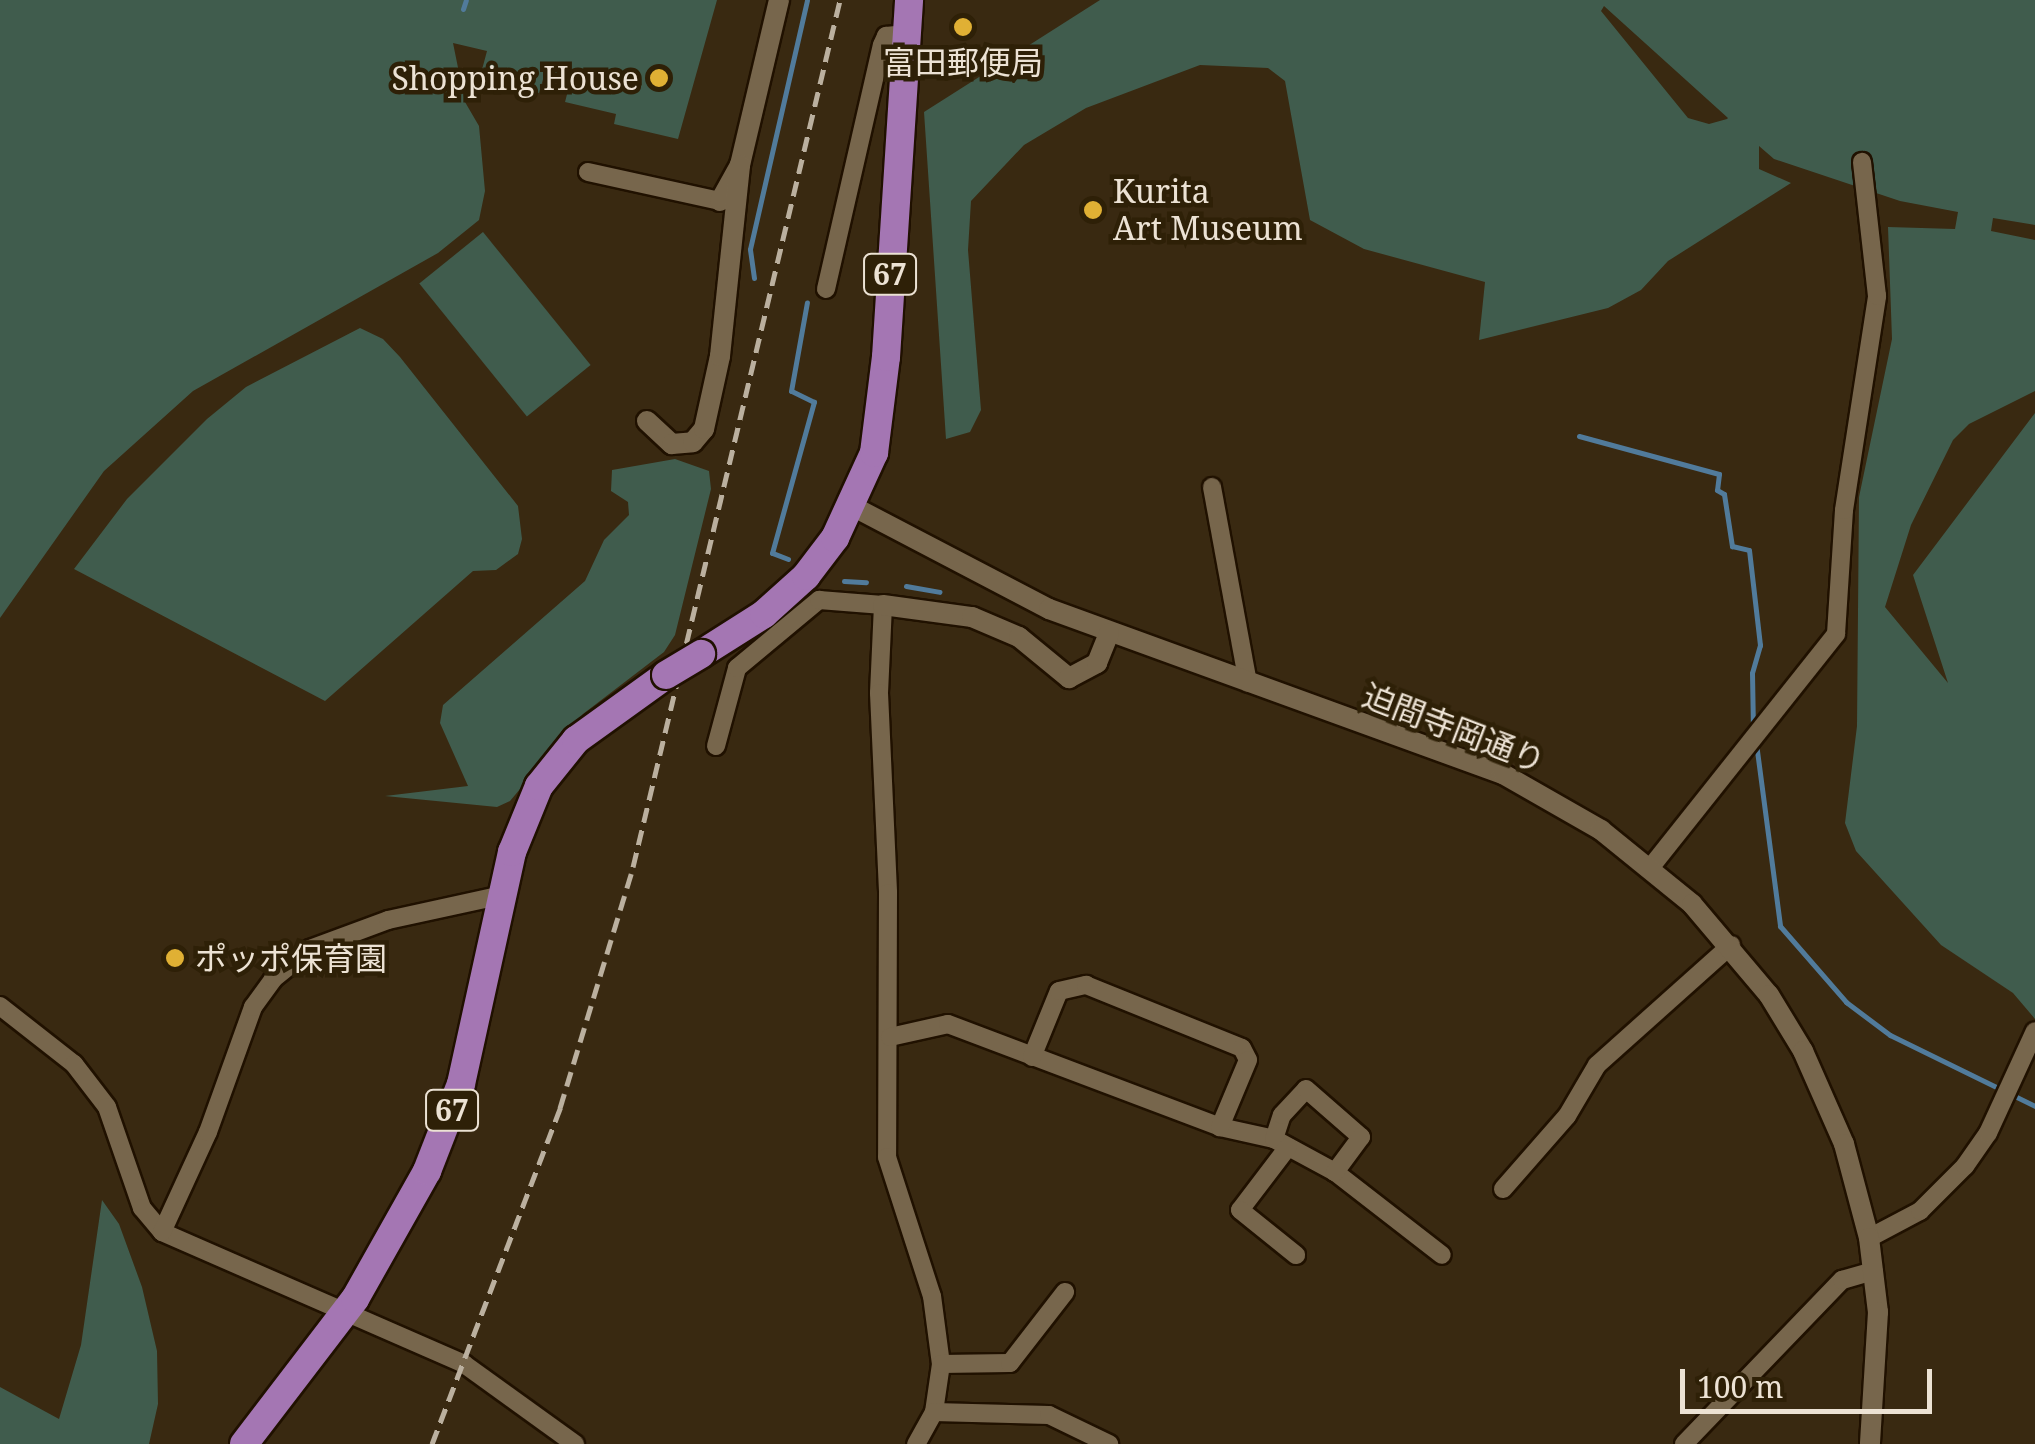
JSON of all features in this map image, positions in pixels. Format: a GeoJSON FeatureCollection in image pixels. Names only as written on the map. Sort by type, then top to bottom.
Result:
{"type":"FeatureCollection","features":[{"type":"Feature","properties":{"kind":"main road","name":"67"},"geometry":{"type":"LineString","coordinates":[[244,1444],[348,1309],[402,1223],[449,1120],[520,828],[548,772],[590,729],[666,675],[764,614],[806,576],[852,506],[881,420],[908,0]]}},
{"type":"Feature","properties":{"kind":"street"},"geometry":{"type":"LineString","coordinates":[[647,420],[672,444],[692,442],[704,428],[720,356],[740,165],[779,0]]}},
{"type":"Feature","properties":{"kind":"street"},"geometry":{"type":"LineString","coordinates":[[826,290],[882,45],[886,36],[904,34]]}},
{"type":"Feature","properties":{"kind":"street"},"geometry":{"type":"LineString","coordinates":[[1650,868],[1732,758],[1836,634],[1841,610],[1844,510],[1876,296],[1862,162]]}},
{"type":"Feature","properties":{"kind":"street"},"geometry":{"type":"LineString","coordinates":[[588,172],[720,201],[740,165]]}},
{"type":"Feature","properties":{"kind":"street"},"geometry":{"type":"LineString","coordinates":[[1212,487],[1248,683]]}},
{"type":"Feature","properties":{"kind":"street","name":"迫間寺岡通り"},"geometry":{"type":"LineString","coordinates":[[852,506],[981,576],[1109,632],[1503,774],[1602,830],[1650,868],[1731,946],[1803,1051],[1844,1144],[1874,1270],[1877,1366],[1870,1444]]}},
{"type":"Feature","properties":{"kind":"street"},"geometry":{"type":"LineString","coordinates":[[716,746],[737,668],[819,600],[972,616],[1020,637],[1069,678],[1097,663],[1109,632]]}},
{"type":"Feature","properties":{"kind":"street"},"geometry":{"type":"LineString","coordinates":[[883,606],[879,693],[890,1037],[888,1157],[932,1296],[941,1364],[934,1412],[916,1444]]}},
{"type":"Feature","properties":{"kind":"street"},"geometry":{"type":"LineString","coordinates":[[162,1232],[208,1132],[253,1007],[273,979],[326,943],[388,920],[503,895]]}},
{"type":"Feature","properties":{"kind":"street"},"geometry":{"type":"LineString","coordinates":[[1503,1189],[1567,1116],[1597,1065],[1731,946]]}},
{"type":"Feature","properties":{"kind":"street"},"geometry":{"type":"LineString","coordinates":[[1032,1056],[1059,992],[1086,986],[1242,1048],[1248,1060],[1220,1127]]}},
{"type":"Feature","properties":{"kind":"street"},"geometry":{"type":"LineString","coordinates":[[0,1006],[74,1064],[107,1106],[142,1208],[162,1232],[348,1309],[464,1364],[563,1440]]}},
{"type":"Feature","properties":{"kind":"street"},"geometry":{"type":"LineString","coordinates":[[890,1037],[948,1024],[1220,1127],[1282,1143],[1335,1172],[1442,1255]]}},
{"type":"Feature","properties":{"kind":"street"},"geometry":{"type":"LineString","coordinates":[[1869,1238],[1920,1212],[1965,1166],[1988,1133],[2035,1031]]}},
{"type":"Feature","properties":{"kind":"street"},"geometry":{"type":"LineString","coordinates":[[1296,1255],[1240,1210],[1282,1143],[1282,1115],[1306,1089],[1361,1137],[1335,1172]]}},
{"type":"Feature","properties":{"kind":"street"},"geometry":{"type":"LineString","coordinates":[[1684,1444],[1842,1280],[1874,1270]]}},
{"type":"Feature","properties":{"kind":"street"},"geometry":{"type":"LineString","coordinates":[[941,1364],[1010,1363],[1065,1292]]}},
{"type":"Feature","properties":{"kind":"street"},"geometry":{"type":"LineString","coordinates":[[934,1412],[1050,1415],[1109,1444]]}},
{"type":"Feature","properties":{"kind":"green space"},"geometry":{"type":"Polygon","coordinates":[[[0,0],[717,0],[678,139],[614,124],[616,114],[565,102],[571,79],[546,69],[539,93],[480,77],[487,51],[453,43],[465,102],[479,126],[485,191],[479,220],[438,253],[193,391],[104,471],[0,618],[0,0]]]}},
{"type":"Feature","properties":{"kind":"green space"},"geometry":{"type":"Polygon","coordinates":[[[1100,0],[2035,0],[2035,225],[1993,218],[1991,231],[2035,240],[2035,391],[1969,424],[1953,440],[1911,525],[1885,607],[1948,683],[1913,575],[2035,413],[2035,1019],[2013,993],[1941,945],[1856,851],[1845,823],[1857,726],[1859,497],[1892,339],[1888,227],[1955,229],[1958,212],[1900,201],[1774,159],[1759,146],[1759,169],[1791,183],[1668,261],[1641,290],[1608,308],[1479,340],[1485,282],[1364,249],[1310,220],[1285,81],[1268,68],[1200,65],[1086,108],[1024,145],[971,201],[968,250],[981,410],[970,432],[946,439],[924,112],[1100,0]],[[1604,6],[1601,11],[1688,118],[1709,124],[1728,118],[1604,6]]]}},
{"type":"Feature","properties":{"kind":"green space"},"geometry":{"type":"Polygon","coordinates":[[[483,232],[591,365],[527,416],[419,284],[483,232]]]}},
{"type":"Feature","properties":{"kind":"green space"},"geometry":{"type":"Polygon","coordinates":[[[360,328],[383,339],[400,357],[518,506],[522,539],[518,554],[496,570],[473,571],[325,701],[74,569],[127,499],[207,419],[246,387],[360,328]]]}},
{"type":"Feature","properties":{"kind":"green space"},"geometry":{"type":"Polygon","coordinates":[[[675,459],[709,471],[711,489],[675,635],[664,652],[583,714],[510,801],[497,807],[385,796],[468,786],[440,723],[443,705],[585,581],[604,540],[629,515],[628,502],[611,491],[612,470],[675,459]]]}},
{"type":"Feature","properties":{"kind":"green space"},"geometry":{"type":"Polygon","coordinates":[[[102,1200],[119,1224],[142,1287],[157,1351],[158,1404],[149,1444],[0,1444],[0,1387],[59,1419],[81,1345],[102,1200]]]}},
{"type":"Feature","properties":{"kind":"waterway"},"geometry":{"type":"LineString","coordinates":[[463,9],[466,0]]}},
{"type":"Feature","properties":{"kind":"waterway"},"geometry":{"type":"LineString","coordinates":[[754,278],[750,249],[807,0]]}},
{"type":"Feature","properties":{"kind":"waterway"},"geometry":{"type":"LineString","coordinates":[[788,559],[772,553],[814,402],[791,391],[807,302]]}},
{"type":"Feature","properties":{"kind":"waterway"},"geometry":{"type":"LineString","coordinates":[[1579,436],[1719,474],[1717,490],[1724,494],[1732,546],[1749,550],[1760,645],[1752,673],[1753,728]]}},
{"type":"Feature","properties":{"kind":"waterway"},"geometry":{"type":"LineString","coordinates":[[844,581],[866,582]]}},
{"type":"Feature","properties":{"kind":"waterway"},"geometry":{"type":"LineString","coordinates":[[906,586],[939,592]]}},
{"type":"Feature","properties":{"kind":"waterway"},"geometry":{"type":"LineString","coordinates":[[1756,743],[1780,926],[1846,1002],[1890,1035],[2035,1106]]}},
{"type":"Feature","properties":{"kind":"railway"},"geometry":{"type":"LineString","coordinates":[[432,1444],[560,1108],[633,867],[840,0]]}},
{"type":"Feature","properties":{"kind":"place","name":"富田郵便局"},"geometry":{"type":"Point","coordinates":[963,27]}},
{"type":"Feature","properties":{"kind":"place","name":"Shopping House"},"geometry":{"type":"Point","coordinates":[659,78]}},
{"type":"Feature","properties":{"kind":"place","name":"Kurita Art Museum"},"geometry":{"type":"Point","coordinates":[1093,210]}},
{"type":"Feature","properties":{"kind":"place","name":"ポッポ保育園"},"geometry":{"type":"Point","coordinates":[175,958]}}]}
